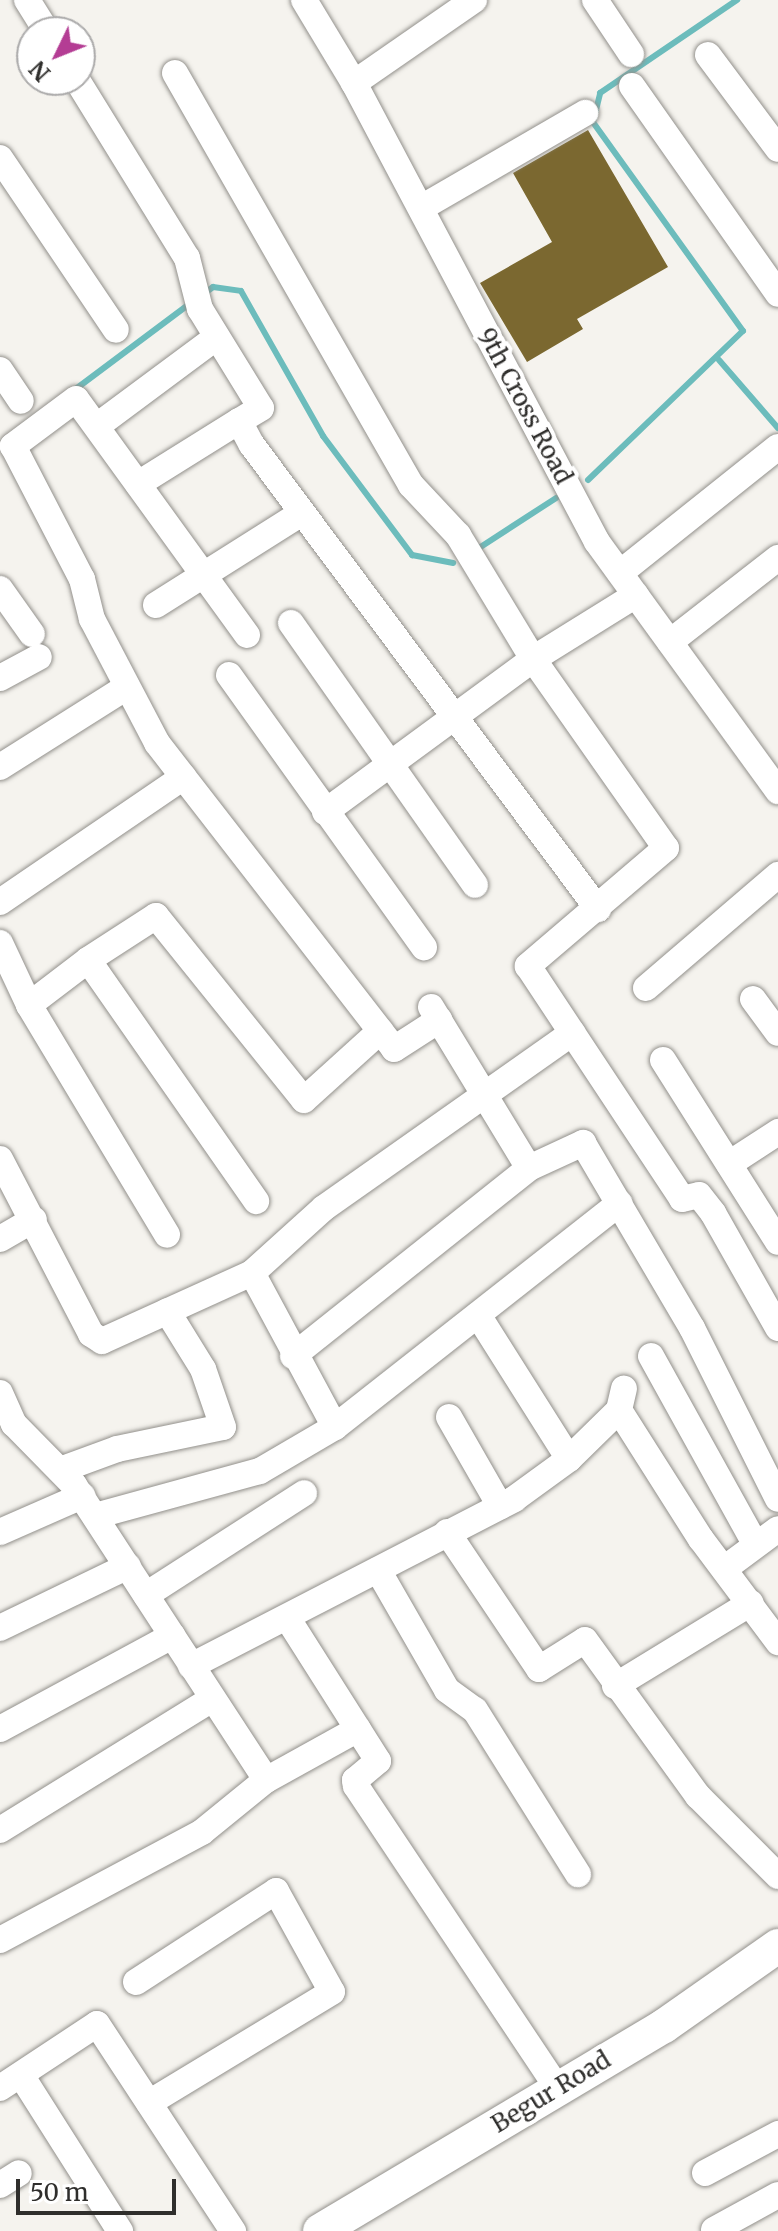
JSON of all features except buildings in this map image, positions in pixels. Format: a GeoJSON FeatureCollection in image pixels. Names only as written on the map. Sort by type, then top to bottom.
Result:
{"type":"FeatureCollection","features":[{"type":"Feature","properties":{"kind":"main road","name":"Begur Road"},"geometry":{"type":"LineString","coordinates":[[320,2231],[558,2089],[778,1946]]}},
{"type":"Feature","properties":{"kind":"street","name":"9th Cross Road"},"geometry":{"type":"LineString","coordinates":[[304,0],[354,83],[597,542],[778,791]]}},
{"type":"Feature","properties":{"kind":"street"},"geometry":{"type":"LineString","coordinates":[[354,83],[474,0]]}},
{"type":"Feature","properties":{"kind":"street"},"geometry":{"type":"LineString","coordinates":[[595,0],[631,54]]}},
{"type":"Feature","properties":{"kind":"street"},"geometry":{"type":"LineString","coordinates":[[708,55],[778,149]]}},
{"type":"Feature","properties":{"kind":"street"},"geometry":{"type":"LineString","coordinates":[[175,73],[411,485],[458,535],[533,659],[666,848],[528,966],[682,1199],[699,1195],[713,1213],[778,1328]]}},
{"type":"Feature","properties":{"kind":"street"},"geometry":{"type":"LineString","coordinates":[[632,86],[778,294]]}},
{"type":"Feature","properties":{"kind":"street"},"geometry":{"type":"LineString","coordinates":[[87,96],[187,258],[200,309],[261,408],[138,484]]}},
{"type":"Feature","properties":{"kind":"street"},"geometry":{"type":"LineString","coordinates":[[421,208],[585,113]]}},
{"type":"Feature","properties":{"kind":"street"},"geometry":{"type":"LineString","coordinates":[[0,158],[9,192],[116,330]]}},
{"type":"Feature","properties":{"kind":"street"},"geometry":{"type":"LineString","coordinates":[[97,426],[217,337]]}},
{"type":"Feature","properties":{"kind":"street"},"geometry":{"type":"LineString","coordinates":[[0,370],[21,401]]}},
{"type":"Feature","properties":{"kind":"street"},"geometry":{"type":"LineString","coordinates":[[247,635],[76,399],[13,446],[82,579],[92,619],[125,688],[183,777],[394,1049],[434,1013],[529,1168]]}},
{"type":"Feature","properties":{"kind":"street"},"geometry":{"type":"LineString","coordinates":[[239,421],[300,514],[458,713],[598,909]]}},
{"type":"Feature","properties":{"kind":"street"},"geometry":{"type":"LineString","coordinates":[[620,573],[778,447]]}},
{"type":"Feature","properties":{"kind":"street"},"geometry":{"type":"LineString","coordinates":[[156,605],[300,514]]}},
{"type":"Feature","properties":{"kind":"street"},"geometry":{"type":"LineString","coordinates":[[670,642],[778,558]]}},
{"type":"Feature","properties":{"kind":"street"},"geometry":{"type":"LineString","coordinates":[[0,589],[35,645],[0,678]]}},
{"type":"Feature","properties":{"kind":"street"},"geometry":{"type":"LineString","coordinates":[[325,812],[533,659],[636,595]]}},
{"type":"Feature","properties":{"kind":"street"},"geometry":{"type":"LineString","coordinates":[[291,623],[475,885]]}},
{"type":"Feature","properties":{"kind":"street"},"geometry":{"type":"LineString","coordinates":[[229,675],[424,947]]}},
{"type":"Feature","properties":{"kind":"street"},"geometry":{"type":"LineString","coordinates":[[0,767],[125,688]]}},
{"type":"Feature","properties":{"kind":"street"},"geometry":{"type":"LineString","coordinates":[[0,902],[183,777]]}},
{"type":"Feature","properties":{"kind":"street"},"geometry":{"type":"LineString","coordinates":[[646,988],[778,875]]}},
{"type":"Feature","properties":{"kind":"street"},"geometry":{"type":"LineString","coordinates":[[29,1005],[88,960],[156,916],[304,1100],[380,1031]]}},
{"type":"Feature","properties":{"kind":"street"},"geometry":{"type":"LineString","coordinates":[[0,943],[29,1005],[167,1235]]}},
{"type":"Feature","properties":{"kind":"street"},"geometry":{"type":"LineString","coordinates":[[88,960],[256,1201]]}},
{"type":"Feature","properties":{"kind":"street"},"geometry":{"type":"LineString","coordinates":[[753,999],[778,1033]]}},
{"type":"Feature","properties":{"kind":"street"},"geometry":{"type":"LineString","coordinates":[[0,1159],[96,1339],[252,1273],[324,1208],[482,1090],[572,1033]]}},
{"type":"Feature","properties":{"kind":"street"},"geometry":{"type":"LineString","coordinates":[[663,1060],[778,1242]]}},
{"type":"Feature","properties":{"kind":"street"},"geometry":{"type":"LineString","coordinates":[[729,1164],[778,1132]]}},
{"type":"Feature","properties":{"kind":"street"},"geometry":{"type":"LineString","coordinates":[[293,1356],[529,1168],[583,1143],[692,1328],[778,1499]]}},
{"type":"Feature","properties":{"kind":"street"},"geometry":{"type":"LineString","coordinates":[[0,1532],[88,1506],[260,1471],[335,1427],[620,1203]]}},
{"type":"Feature","properties":{"kind":"street"},"geometry":{"type":"LineString","coordinates":[[0,1239],[34,1219]]}},
{"type":"Feature","properties":{"kind":"street"},"geometry":{"type":"LineString","coordinates":[[252,1273],[293,1356],[335,1427]]}},
{"type":"Feature","properties":{"kind":"street"},"geometry":{"type":"LineString","coordinates":[[60,1470],[117,1449],[223,1427],[203,1369],[167,1311]]}},
{"type":"Feature","properties":{"kind":"street"},"geometry":{"type":"LineString","coordinates":[[478,1315],[569,1459]]}},
{"type":"Feature","properties":{"kind":"street"},"geometry":{"type":"LineString","coordinates":[[651,1356],[755,1544]]}},
{"type":"Feature","properties":{"kind":"street"},"geometry":{"type":"LineString","coordinates":[[0,1393],[26,1435],[60,1470],[88,1506],[266,1780]]}},
{"type":"Feature","properties":{"kind":"street"},"geometry":{"type":"LineString","coordinates":[[191,1666],[288,1619],[500,1506],[569,1459],[621,1399],[724,1569],[778,1642]]}},
{"type":"Feature","properties":{"kind":"street"},"geometry":{"type":"LineString","coordinates":[[449,1417],[500,1506]]}},
{"type":"Feature","properties":{"kind":"street"},"geometry":{"type":"LineString","coordinates":[[0,1444],[26,1435]]}},
{"type":"Feature","properties":{"kind":"street"},"geometry":{"type":"LineString","coordinates":[[146,1595],[304,1493]]}},
{"type":"Feature","properties":{"kind":"street"},"geometry":{"type":"LineString","coordinates":[[724,1569],[778,1529]]}},
{"type":"Feature","properties":{"kind":"street"},"geometry":{"type":"LineString","coordinates":[[447,1532],[539,1669],[585,1640],[615,1686],[698,1796],[778,1876]]}},
{"type":"Feature","properties":{"kind":"street"},"geometry":{"type":"LineString","coordinates":[[0,1628],[128,1566]]}},
{"type":"Feature","properties":{"kind":"street"},"geometry":{"type":"LineString","coordinates":[[378,1570],[447,1690],[475,1710],[578,1874]]}},
{"type":"Feature","properties":{"kind":"street"},"geometry":{"type":"LineString","coordinates":[[615,1686],[751,1603]]}},
{"type":"Feature","properties":{"kind":"street"},"geometry":{"type":"LineString","coordinates":[[288,1619],[378,1761],[355,1780],[356,1786],[558,2089]]}},
{"type":"Feature","properties":{"kind":"street"},"geometry":{"type":"LineString","coordinates":[[0,1729],[172,1636]]}},
{"type":"Feature","properties":{"kind":"street"},"geometry":{"type":"LineString","coordinates":[[0,1830],[212,1699]]}},
{"type":"Feature","properties":{"kind":"street"},"geometry":{"type":"LineString","coordinates":[[0,1940],[202,1832],[266,1780],[358,1729]]}},
{"type":"Feature","properties":{"kind":"street"},"geometry":{"type":"LineString","coordinates":[[136,1982],[276,1891],[332,1992],[149,2103]]}},
{"type":"Feature","properties":{"kind":"street"},"geometry":{"type":"LineString","coordinates":[[120,2231],[10,2082],[97,2024],[233,2231]]}},
{"type":"Feature","properties":{"kind":"street"},"geometry":{"type":"LineString","coordinates":[[705,2173],[778,2134]]}},
{"type":"Feature","properties":{"kind":"street"},"geometry":{"type":"LineString","coordinates":[[714,2230],[754,2221],[778,2195]]}},
{"type":"Feature","properties":{"kind":"waterway"},"geometry":{"type":"LineString","coordinates":[[588,480],[743,331],[593,122],[600,93],[737,0]]}},
{"type":"Feature","properties":{"kind":"waterway"},"geometry":{"type":"LineString","coordinates":[[205,293],[213,287],[241,291],[323,436],[412,555],[453,563]]}},
{"type":"Feature","properties":{"kind":"waterway"},"geometry":{"type":"LineString","coordinates":[[73,391],[192,302]]}},
{"type":"Feature","properties":{"kind":"waterway"},"geometry":{"type":"LineString","coordinates":[[719,360],[778,428]]}},
{"type":"Feature","properties":{"kind":"waterway"},"geometry":{"type":"LineString","coordinates":[[479,548],[556,498]]}}]}
